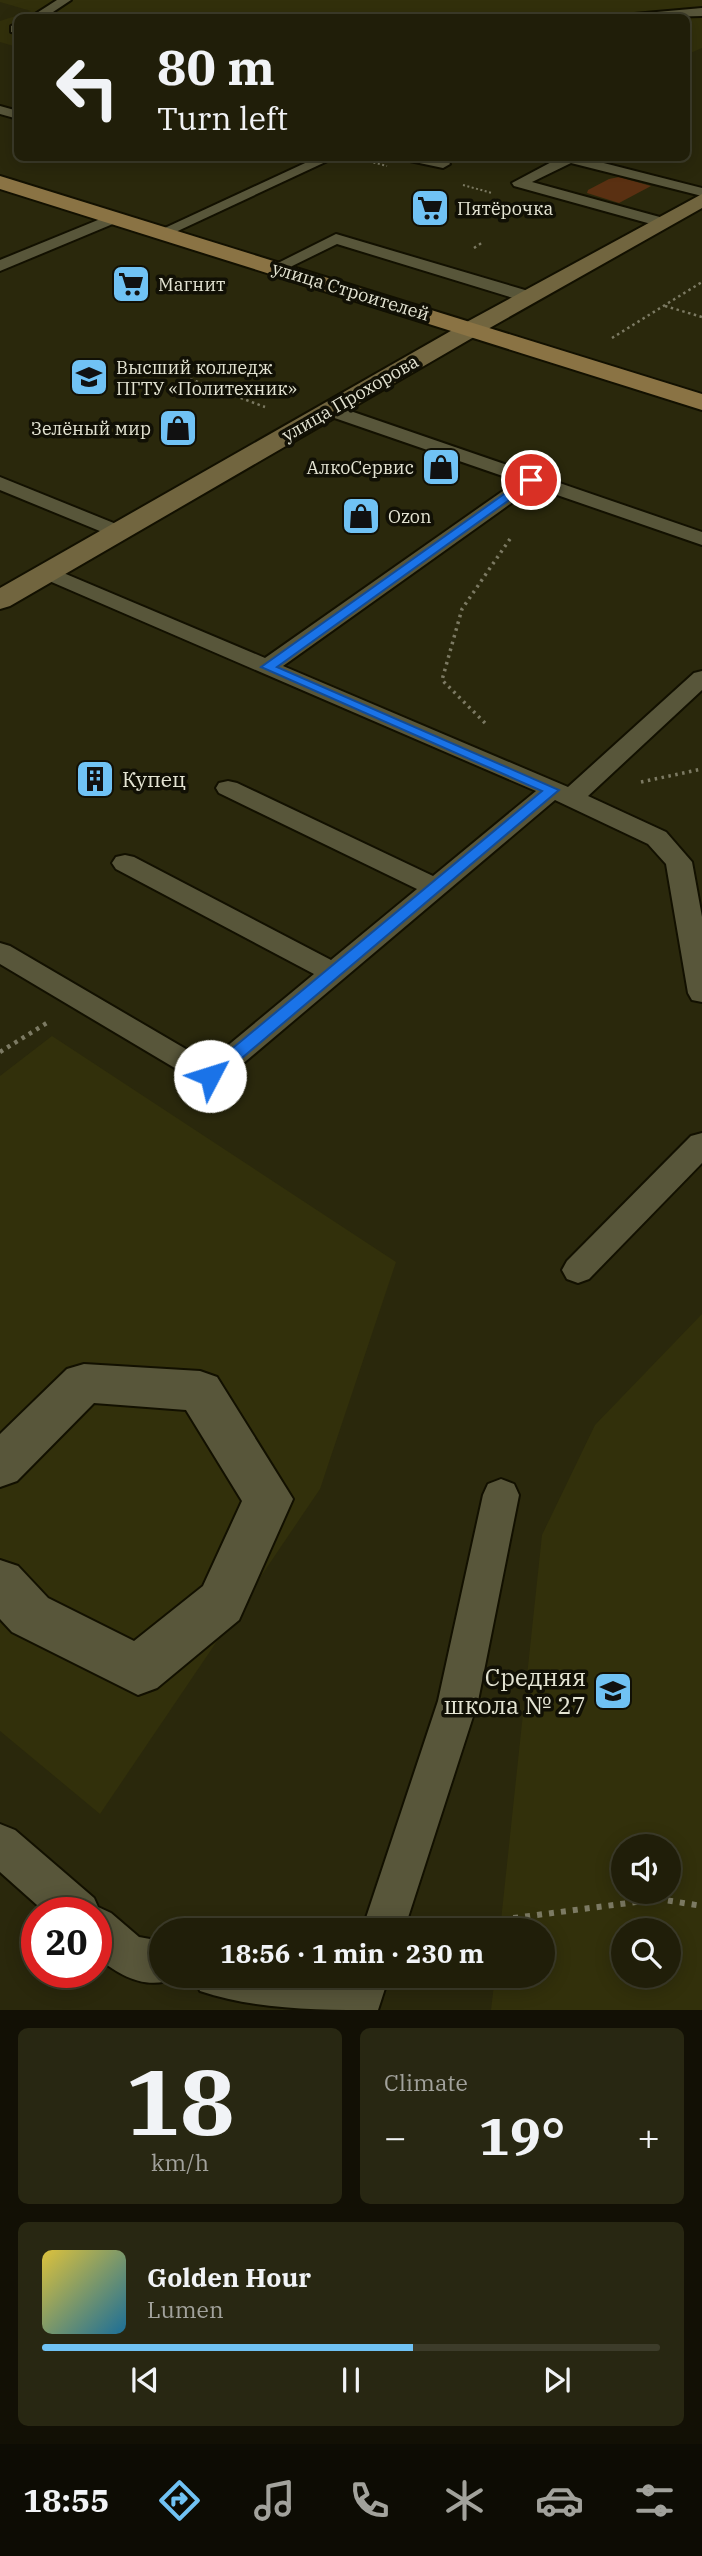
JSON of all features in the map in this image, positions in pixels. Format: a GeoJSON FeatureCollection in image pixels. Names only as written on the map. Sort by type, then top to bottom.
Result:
{"type":"FeatureCollection","features":[{"type":"Feature","properties":{"kind":"main road","name":"улица Строителей"},"geometry":{"type":"LineString","coordinates":[[0,182],[702,402]]}},
{"type":"Feature","properties":{"kind":"street","name":"улица Прохорова"},"geometry":{"type":"LineString","coordinates":[[2,596],[47,573],[471,329],[702,200]]}},
{"type":"Feature","properties":{"kind":"street"},"geometry":{"type":"LineString","coordinates":[[0,1466],[84,1383],[200,1391],[268,1499],[221,1603],[138,1670],[30,1615],[0,1583]]}},
{"type":"Feature","properties":{"kind":"lane"},"geometry":{"type":"LineString","coordinates":[[42,14],[65,0]]}},
{"type":"Feature","properties":{"kind":"lane"},"geometry":{"type":"LineString","coordinates":[[679,14],[702,12]]}},
{"type":"Feature","properties":{"kind":"lane"},"geometry":{"type":"LineString","coordinates":[[162,233],[320,161]]}},
{"type":"Feature","properties":{"kind":"lane"},"geometry":{"type":"LineString","coordinates":[[429,161],[443,164]]}},
{"type":"Feature","properties":{"kind":"lane"},"geometry":{"type":"LineString","coordinates":[[563,161],[519,183],[662,222]]}},
{"type":"Feature","properties":{"kind":"lane"},"geometry":{"type":"LineString","coordinates":[[581,161],[702,191]]}},
{"type":"Feature","properties":{"kind":"lane"},"geometry":{"type":"LineString","coordinates":[[0,266],[115,218]]}},
{"type":"Feature","properties":{"kind":"lane"},"geometry":{"type":"LineString","coordinates":[[275,268],[336,239],[529,297]]}},
{"type":"Feature","properties":{"kind":"lane"},"geometry":{"type":"LineString","coordinates":[[330,410],[702,539]]}},
{"type":"Feature","properties":{"kind":"lane"},"geometry":{"type":"LineString","coordinates":[[267,667],[531,480]]}},
{"type":"Feature","properties":{"kind":"lane"},"geometry":{"type":"LineString","coordinates":[[0,483],[119,531]]}},
{"type":"Feature","properties":{"kind":"lane"},"geometry":{"type":"LineString","coordinates":[[47,573],[561,794],[657,838],[679,862],[702,993]]}},
{"type":"Feature","properties":{"kind":"lane"},"geometry":{"type":"LineString","coordinates":[[0,952],[210,1076],[435,887],[561,794],[702,678]]}},
{"type":"Feature","properties":{"kind":"lane"},"geometry":{"type":"LineString","coordinates":[[228,788],[435,887]]}},
{"type":"Feature","properties":{"kind":"lane"},"geometry":{"type":"LineString","coordinates":[[125,863],[334,973]]}},
{"type":"Feature","properties":{"kind":"lane"},"geometry":{"type":"LineString","coordinates":[[578,1270],[702,1144]]}},
{"type":"Feature","properties":{"kind":"lane"},"geometry":{"type":"LineString","coordinates":[[387,1918],[458,1701],[501,1495]]}},
{"type":"Feature","properties":{"kind":"lane"},"geometry":{"type":"LineString","coordinates":[[0,1845],[60,1897]]}},
{"type":"Feature","properties":{"kind":"lane"},"geometry":{"type":"LineString","coordinates":[[112,1941],[130,1956],[149,1961]]}},
{"type":"Feature","properties":{"kind":"lane"},"geometry":{"type":"LineString","coordinates":[[294,1988],[360,1998]]}},
{"type":"Feature","properties":{"kind":"path"},"geometry":{"type":"LineString","coordinates":[[368,161],[393,167]]}},
{"type":"Feature","properties":{"kind":"path"},"geometry":{"type":"LineString","coordinates":[[456,183],[494,193]]}},
{"type":"Feature","properties":{"kind":"path"},"geometry":{"type":"LineString","coordinates":[[602,344],[702,282]]}},
{"type":"Feature","properties":{"kind":"path"},"geometry":{"type":"LineString","coordinates":[[664,306],[702,317]]}},
{"type":"Feature","properties":{"kind":"path"},"geometry":{"type":"LineString","coordinates":[[190,379],[266,408]]}},
{"type":"Feature","properties":{"kind":"path"},"geometry":{"type":"LineString","coordinates":[[488,726],[442,680],[462,609],[512,536],[499,503]]}},
{"type":"Feature","properties":{"kind":"path"},"geometry":{"type":"LineString","coordinates":[[0,1052],[82,1000]]}},
{"type":"Feature","properties":{"kind":"path"},"geometry":{"type":"LineString","coordinates":[[512,1918],[659,1899],[702,1906]]}},
{"type":"Feature","properties":{"kind":"shaded area"},"geometry":{"type":"Polygon","coordinates":[[[702,0],[702,48],[690,53],[690,14],[22,14],[31,11],[0,2],[702,0]]]}},
{"type":"Feature","properties":{"kind":"shaded area"},"geometry":{"type":"Polygon","coordinates":[[[14,16],[14,46],[0,42],[0,21],[14,16]]]}},
{"type":"Feature","properties":{"kind":"shaded area"},"geometry":{"type":"Polygon","coordinates":[[[619,177],[651,186],[619,203],[587,193],[609,179],[619,177]]]}},
{"type":"Feature","properties":{"kind":"shaded area"},"geometry":{"type":"Polygon","coordinates":[[[52,1036],[396,1262],[320,1489],[100,1814],[0,1731],[0,1076],[52,1036]]]}},
{"type":"Feature","properties":{"kind":"shaded area","name":"Средняя школа № 27"},"geometry":{"type":"Polygon","coordinates":[[[702,1314],[702,2010],[491,2010],[494,1988],[555,1988],[555,1918],[501,1918],[542,1535],[595,1425],[702,1314]]]}},
{"type":"Feature","properties":{"kind":"place","name":"Пятёрочка"},"geometry":{"type":"Point","coordinates":[430,208]}},
{"type":"Feature","properties":{"kind":"place","name":"Магнит"},"geometry":{"type":"Point","coordinates":[131,284]}},
{"type":"Feature","properties":{"kind":"place","name":"Высший колледж ПГТУ «Политехник»"},"geometry":{"type":"Point","coordinates":[89,377]}},
{"type":"Feature","properties":{"kind":"place","name":"Зелёный мир"},"geometry":{"type":"Point","coordinates":[178,428]}},
{"type":"Feature","properties":{"kind":"place","name":"АлкоСервис"},"geometry":{"type":"Point","coordinates":[441,467]}},
{"type":"Feature","properties":{"kind":"place","name":"Ozon"},"geometry":{"type":"Point","coordinates":[361,516]}},
{"type":"Feature","properties":{"kind":"place","name":"Купец"},"geometry":{"type":"Point","coordinates":[95,779]}},
{"type":"Feature","properties":{"kind":"place","name":"Средняя школа № 27"},"geometry":{"type":"Point","coordinates":[613,1691]}},
{"type":"Feature","properties":{"kind":"route"},"geometry":{"type":"LineString","coordinates":[[210,1076],[552,790],[267,667],[531,480]]}}]}
